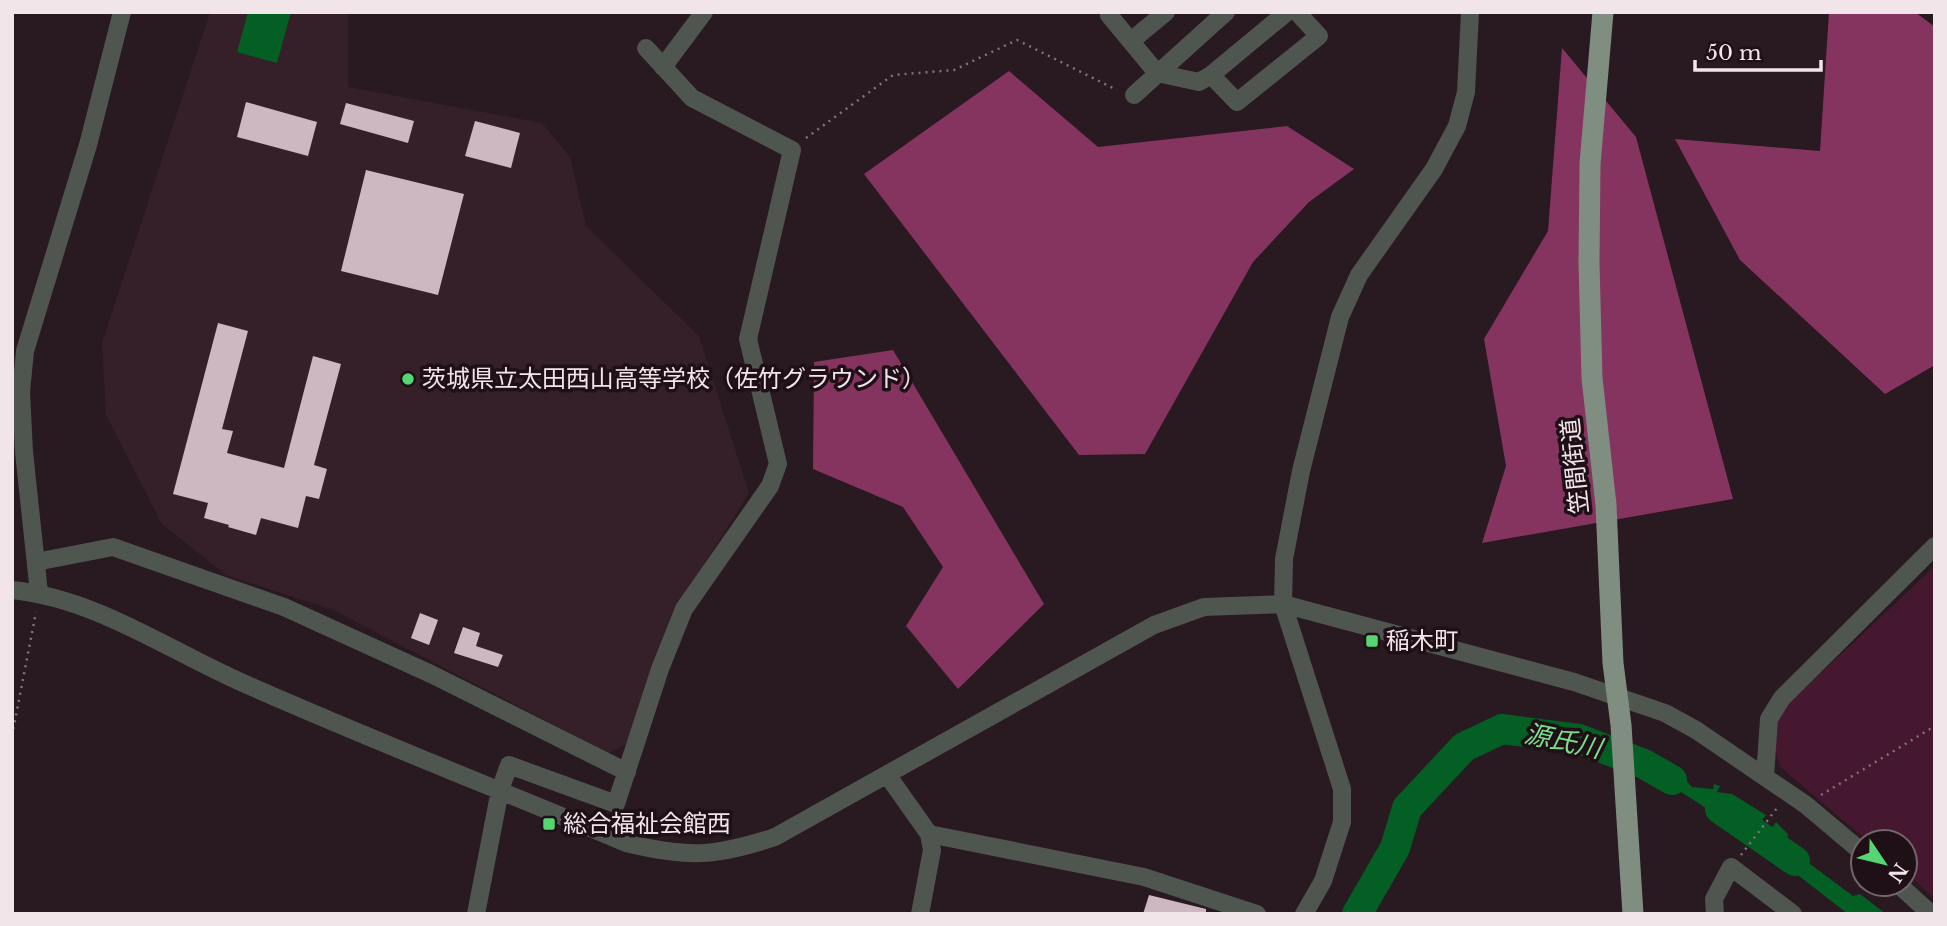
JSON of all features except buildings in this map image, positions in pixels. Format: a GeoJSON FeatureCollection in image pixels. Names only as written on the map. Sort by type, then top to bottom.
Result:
{"type":"FeatureCollection","features":[{"type":"Feature","properties":{"kind":"main road","name":"笠間街道"},"geometry":{"type":"LineString","coordinates":[[1603,12],[1590,164],[1588,263],[1592,378],[1606,505],[1612,663],[1621,724],[1633,914]]}},
{"type":"Feature","properties":{"kind":"street"},"geometry":{"type":"LineString","coordinates":[[663,67],[704,12]]}},
{"type":"Feature","properties":{"kind":"street"},"geometry":{"type":"LineString","coordinates":[[1111,12],[1109,15],[1157,73],[1199,82],[1287,12]]}},
{"type":"Feature","properties":{"kind":"street"},"geometry":{"type":"LineString","coordinates":[[1131,41],[1166,12]]}},
{"type":"Feature","properties":{"kind":"street"},"geometry":{"type":"LineString","coordinates":[[1134,95],[1226,12]]}},
{"type":"Feature","properties":{"kind":"street"},"geometry":{"type":"LineString","coordinates":[[1211,75],[1237,102],[1320,36],[1297,12]]}},
{"type":"Feature","properties":{"kind":"street"},"geometry":{"type":"LineString","coordinates":[[1304,914],[1324,881],[1342,822],[1342,789],[1283,604],[1284,559],[1301,471],[1340,317],[1359,275],[1434,169],[1457,126],[1466,92],[1470,12]]}},
{"type":"Feature","properties":{"kind":"street"},"geometry":{"type":"LineString","coordinates":[[39,593],[22,416],[25,351],[89,145],[124,16]]}},
{"type":"Feature","properties":{"kind":"street"},"geometry":{"type":"LineString","coordinates":[[476,914],[500,790],[509,765],[616,804],[660,669],[684,609],[770,486],[778,464],[748,339],[792,150],[692,98],[646,48]]}},
{"type":"Feature","properties":{"kind":"street"},"geometry":{"type":"LineString","coordinates":[[1765,776],[1769,719],[1782,698],[1935,546]]}},
{"type":"Feature","properties":{"kind":"street"},"geometry":{"type":"LineString","coordinates":[[36,562],[113,547],[271,602],[431,674],[627,772]]}},
{"type":"Feature","properties":{"kind":"street"},"geometry":{"type":"LineString","coordinates":[[12,590],[39,593],[102,612],[241,682],[626,843],[697,856],[732,851],[775,837],[1154,625],[1204,607],[1283,604],[1617,695],[1665,713],[1806,804],[1849,841]]}},
{"type":"Feature","properties":{"kind":"street"},"geometry":{"type":"LineString","coordinates":[[888,776],[929,834],[932,850],[920,914]]}},
{"type":"Feature","properties":{"kind":"street"},"geometry":{"type":"LineString","coordinates":[[929,834],[1144,877],[1257,914]]}},
{"type":"Feature","properties":{"kind":"street"},"geometry":{"type":"LineString","coordinates":[[1715,914],[1714,899],[1731,867],[1793,914]]}},
{"type":"Feature","properties":{"kind":"street"},"geometry":{"type":"LineString","coordinates":[[1913,898],[1931,914]]}},
{"type":"Feature","properties":{"kind":"path"},"geometry":{"type":"LineString","coordinates":[[792,150],[828,120],[893,75],[954,70],[1017,40],[1115,90],[1134,95]]}},
{"type":"Feature","properties":{"kind":"path"},"geometry":{"type":"LineString","coordinates":[[12,736],[39,593]]}},
{"type":"Feature","properties":{"kind":"path"},"geometry":{"type":"LineString","coordinates":[[1806,804],[1935,726]]}},
{"type":"Feature","properties":{"kind":"path"},"geometry":{"type":"LineString","coordinates":[[1738,858],[1774,812]]}},
{"type":"Feature","properties":{"kind":"shaded area","name":"茨城県立太田西山高等学校（佐竹グラウンド）"},"geometry":{"type":"Polygon","coordinates":[[[210,12],[348,12],[348,87],[542,123],[570,157],[586,226],[699,336],[749,493],[672,615],[646,683],[630,742],[608,753],[331,609],[226,575],[162,524],[106,415],[102,343],[210,12]]]}},
{"type":"Feature","properties":{"kind":"shaded area"},"geometry":{"type":"Polygon","coordinates":[[[248,12],[291,12],[277,63],[237,52],[248,12]]]}},
{"type":"Feature","properties":{"kind":"shaded area"},"geometry":{"type":"Polygon","coordinates":[[[1829,12],[1915,12],[1935,27],[1935,365],[1885,394],[1740,260],[1675,139],[1820,151],[1829,12]]]}},
{"type":"Feature","properties":{"kind":"shaded area"},"geometry":{"type":"Polygon","coordinates":[[[1562,48],[1636,137],[1733,499],[1482,543],[1506,466],[1484,339],[1548,231],[1562,48]]]}},
{"type":"Feature","properties":{"kind":"shaded area"},"geometry":{"type":"Polygon","coordinates":[[[1009,71],[1098,147],[1287,126],[1354,169],[1309,202],[1253,262],[1145,454],[1079,455],[864,174],[1009,71]]]}},
{"type":"Feature","properties":{"kind":"shaded area"},"geometry":{"type":"Polygon","coordinates":[[[893,350],[1044,604],[958,689],[906,626],[943,567],[903,507],[813,469],[814,362],[893,350]]]}},
{"type":"Feature","properties":{"kind":"shaded area"},"geometry":{"type":"Polygon","coordinates":[[[1935,566],[1935,899],[1919,885],[1919,828],[1852,828],[1780,767],[1773,743],[1771,720],[1935,566]]]}},
{"type":"Feature","properties":{"kind":"shaded area"},"geometry":{"type":"Polygon","coordinates":[[[1638,751],[1654,766],[1670,766],[1676,778],[1684,778],[1692,787],[1713,789],[1714,784],[1720,786],[1717,792],[1732,794],[1766,815],[1749,838],[1682,793],[1639,770],[1638,751]]]}},
{"type":"Feature","properties":{"kind":"shaded area"},"geometry":{"type":"Polygon","coordinates":[[[1776,822],[1788,834],[1786,846],[1849,893],[1849,898],[1865,898],[1886,914],[1848,914],[1759,845],[1776,822]]]}},
{"type":"Feature","properties":{"kind":"waterway","name":"源氏川"},"geometry":{"type":"LineString","coordinates":[[1357,914],[1395,848],[1407,808],[1464,747],[1502,729],[1579,739],[1644,764],[1672,780]]}},
{"type":"Feature","properties":{"kind":"waterway","name":"源氏川"},"geometry":{"type":"LineString","coordinates":[[1720,809],[1795,861]]}},
{"type":"Feature","properties":{"kind":"place","name":"茨城県立太田西山高等学校（佐竹グラウンド）"},"geometry":{"type":"Point","coordinates":[408,379]}},
{"type":"Feature","properties":{"kind":"place","name":"稲木町"},"geometry":{"type":"Point","coordinates":[1372,641]}},
{"type":"Feature","properties":{"kind":"place","name":"総合福祉会館西"},"geometry":{"type":"Point","coordinates":[549,824]}}]}
